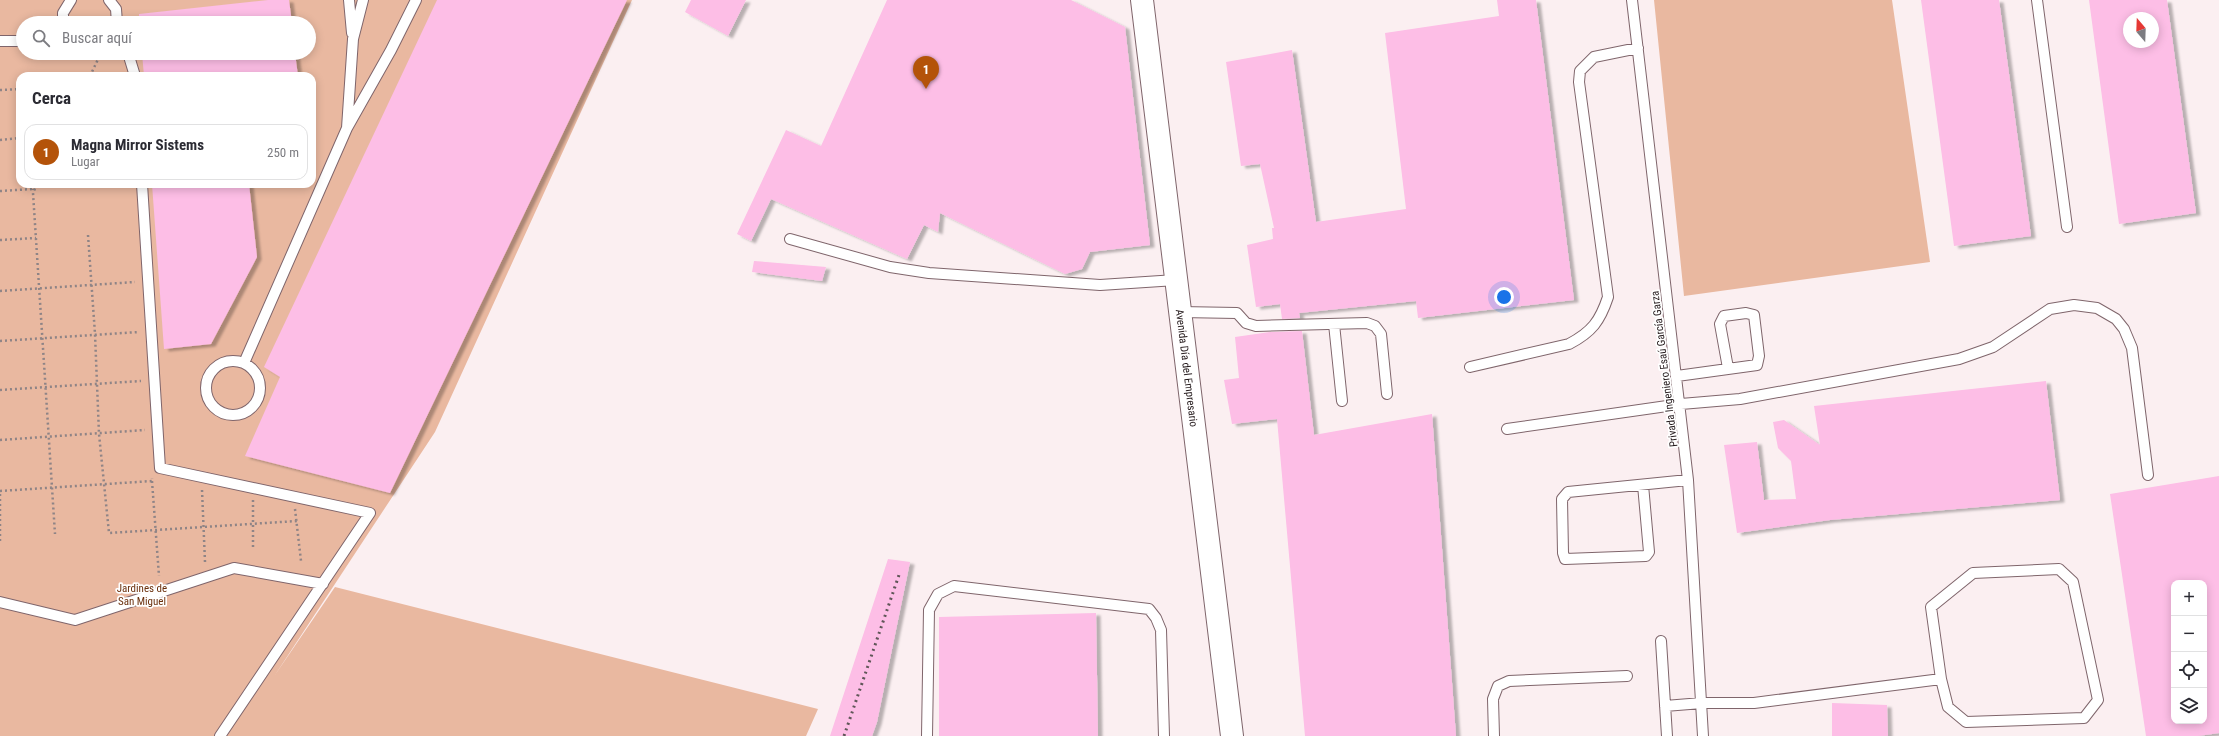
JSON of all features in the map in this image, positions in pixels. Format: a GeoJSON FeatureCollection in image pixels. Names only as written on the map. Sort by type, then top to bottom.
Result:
{"type":"FeatureCollection","features":[{"type":"Feature","properties":{"kind":"street","name":"Avenida Día del Empresario"},"geometry":{"type":"LineString","coordinates":[[1142,0],[1232,736]]}},
{"type":"Feature","properties":{"kind":"lane"},"geometry":{"type":"LineString","coordinates":[[110,0],[116,9],[117,16]]}},
{"type":"Feature","properties":{"kind":"lane"},"geometry":{"type":"LineString","coordinates":[[347,128],[353,39],[349,0]]}},
{"type":"Feature","properties":{"kind":"lane"},"geometry":{"type":"LineString","coordinates":[[353,39],[363,0]]}},
{"type":"Feature","properties":{"kind":"lane"},"geometry":{"type":"LineString","coordinates":[[244,363],[347,128],[391,50],[416,0]]}},
{"type":"Feature","properties":{"kind":"lane","name":"Privada Ingeniero Esaú García Garza"},"geometry":{"type":"LineString","coordinates":[[1632,0],[1681,404],[1688,480],[1703,736]]}},
{"type":"Feature","properties":{"kind":"lane"},"geometry":{"type":"LineString","coordinates":[[2037,0],[2067,227]]}},
{"type":"Feature","properties":{"kind":"lane"},"geometry":{"type":"LineString","coordinates":[[63,16],[68,2]]}},
{"type":"Feature","properties":{"kind":"lane"},"geometry":{"type":"LineString","coordinates":[[0,41],[16,41]]}},
{"type":"Feature","properties":{"kind":"lane"},"geometry":{"type":"LineString","coordinates":[[1470,367],[1569,344],[1584,336],[1602,315],[1608,297],[1579,82],[1580,70],[1594,57],[1638,48]]}},
{"type":"Feature","properties":{"kind":"lane"},"geometry":{"type":"LineString","coordinates":[[130,60],[134,72]]}},
{"type":"Feature","properties":{"kind":"lane"},"geometry":{"type":"LineString","coordinates":[[142,188],[160,468],[370,513],[220,736]]}},
{"type":"Feature","properties":{"kind":"lane"},"geometry":{"type":"LineString","coordinates":[[790,239],[890,267],[929,274],[1100,285],[1176,280]]}},
{"type":"Feature","properties":{"kind":"lane"},"geometry":{"type":"LineString","coordinates":[[1506,429],[1681,404],[1740,399],[1959,360],[1993,347],[2050,309],[2074,305],[2097,308],[2116,318],[2124,329],[2132,348],[2148,475]]}},
{"type":"Feature","properties":{"kind":"lane"},"geometry":{"type":"LineString","coordinates":[[1180,312],[1237,313],[1246,323],[1256,326],[1367,323],[1375,326],[1381,334],[1387,394]]}},
{"type":"Feature","properties":{"kind":"lane"},"geometry":{"type":"LineString","coordinates":[[1677,376],[1758,365],[1759,356],[1754,315],[1746,312],[1724,316],[1720,324],[1728,368]]}},
{"type":"Feature","properties":{"kind":"lane"},"geometry":{"type":"LineString","coordinates":[[1334,324],[1342,401]]}},
{"type":"Feature","properties":{"kind":"lane"},"geometry":{"type":"LineString","coordinates":[[231,361],[244,363],[251,367],[260,383],[258,400],[245,412],[227,414],[212,405],[206,388],[208,379],[218,365],[231,361]]}},
{"type":"Feature","properties":{"kind":"lane"},"geometry":{"type":"LineString","coordinates":[[1643,485],[1649,552],[1646,556],[1565,559],[1563,553],[1562,499],[1568,492],[1688,480]]}},
{"type":"Feature","properties":{"kind":"lane"},"geometry":{"type":"LineString","coordinates":[[0,602],[75,620],[234,568],[323,584]]}},
{"type":"Feature","properties":{"kind":"lane"},"geometry":{"type":"LineString","coordinates":[[2059,569],[2073,582],[2098,700],[2084,718],[1966,722],[1948,707],[1941,679],[1931,607],[1956,585],[1973,573],[2059,569]]}},
{"type":"Feature","properties":{"kind":"lane"},"geometry":{"type":"LineString","coordinates":[[927,736],[929,610],[938,594],[954,586],[1149,609],[1156,618],[1161,630],[1164,736]]}},
{"type":"Feature","properties":{"kind":"lane"},"geometry":{"type":"LineString","coordinates":[[1662,641],[1667,736]]}},
{"type":"Feature","properties":{"kind":"lane"},"geometry":{"type":"LineString","coordinates":[[1494,736],[1493,699],[1498,686],[1509,681],[1627,676]]}},
{"type":"Feature","properties":{"kind":"lane"},"geometry":{"type":"LineString","coordinates":[[1665,706],[1702,703],[1754,703],[1941,679]]}},
{"type":"Feature","properties":{"kind":"path"},"geometry":{"type":"LineString","coordinates":[[92,72],[98,60]]}},
{"type":"Feature","properties":{"kind":"path"},"geometry":{"type":"LineString","coordinates":[[0,90],[16,89]]}},
{"type":"Feature","properties":{"kind":"path"},"geometry":{"type":"LineString","coordinates":[[0,140],[16,138]]}},
{"type":"Feature","properties":{"kind":"path"},"geometry":{"type":"LineString","coordinates":[[33,195],[36,188]]}},
{"type":"Feature","properties":{"kind":"path"},"geometry":{"type":"LineString","coordinates":[[0,191],[33,189],[55,534]]}},
{"type":"Feature","properties":{"kind":"path"},"geometry":{"type":"LineString","coordinates":[[88,235],[95,334],[99,434],[109,534],[297,520]]}},
{"type":"Feature","properties":{"kind":"path"},"geometry":{"type":"LineString","coordinates":[[0,240],[36,238]]}},
{"type":"Feature","properties":{"kind":"path"},"geometry":{"type":"LineString","coordinates":[[0,291],[148,281]]}},
{"type":"Feature","properties":{"kind":"path"},"geometry":{"type":"LineString","coordinates":[[0,341],[151,331]]}},
{"type":"Feature","properties":{"kind":"path"},"geometry":{"type":"LineString","coordinates":[[0,390],[146,381]]}},
{"type":"Feature","properties":{"kind":"path"},"geometry":{"type":"LineString","coordinates":[[0,440],[49,438],[149,430]]}},
{"type":"Feature","properties":{"kind":"path"},"geometry":{"type":"LineString","coordinates":[[152,474],[159,576]]}},
{"type":"Feature","properties":{"kind":"path"},"geometry":{"type":"LineString","coordinates":[[0,541],[0,491],[152,481]]}},
{"type":"Feature","properties":{"kind":"path"},"geometry":{"type":"LineString","coordinates":[[202,488],[205,562]]}},
{"type":"Feature","properties":{"kind":"path"},"geometry":{"type":"LineString","coordinates":[[253,498],[253,550]]}},
{"type":"Feature","properties":{"kind":"path"},"geometry":{"type":"LineString","coordinates":[[295,506],[301,561]]}},
{"type":"Feature","properties":{"kind":"green space","name":"Jardines de San Miguel"},"geometry":{"type":"Polygon","coordinates":[[[0,0],[632,0],[435,432],[275,675],[335,587],[818,709],[806,736],[0,736],[0,0]]]}},
{"type":"Feature","properties":{"kind":"green space"},"geometry":{"type":"Polygon","coordinates":[[[1654,0],[1892,0],[1930,262],[1684,296],[1654,0]]]}},
{"type":"Feature","properties":{"kind":"building"},"geometry":{"type":"Polygon","coordinates":[[[268,0],[289,0],[291,16],[139,16],[139,14],[268,0]]]}},
{"type":"Feature","properties":{"kind":"building"},"geometry":{"type":"Polygon","coordinates":[[[437,0],[627,0],[390,493],[245,456],[280,377],[264,367],[437,0]]]}},
{"type":"Feature","properties":{"kind":"building"},"geometry":{"type":"Polygon","coordinates":[[[691,0],[746,0],[728,36],[685,12],[691,0]]]}},
{"type":"Feature","properties":{"kind":"building"},"geometry":{"type":"Polygon","coordinates":[[[887,0],[1071,0],[1125,27],[1150,245],[1090,252],[1082,269],[1065,274],[940,213],[938,232],[924,225],[907,259],[771,199],[751,241],[737,234],[786,130],[821,146],[887,0]]]}},
{"type":"Feature","properties":{"kind":"building"},"geometry":{"type":"Polygon","coordinates":[[[1497,0],[1536,0],[1574,300],[1418,318],[1416,301],[1299,313],[1300,318],[1282,319],[1280,304],[1256,307],[1247,245],[1273,239],[1272,228],[1274,228],[1260,164],[1241,166],[1226,62],[1292,50],[1316,222],[1406,209],[1385,33],[1499,16],[1497,0]]]}},
{"type":"Feature","properties":{"kind":"building"},"geometry":{"type":"Polygon","coordinates":[[[1921,0],[1999,0],[2031,236],[1954,246],[1921,0]]]}},
{"type":"Feature","properties":{"kind":"building"},"geometry":{"type":"Polygon","coordinates":[[[2089,0],[2167,0],[2196,213],[2119,224],[2089,0]]]}},
{"type":"Feature","properties":{"kind":"building"},"geometry":{"type":"Polygon","coordinates":[[[143,60],[296,60],[297,72],[144,72],[143,60]]]}},
{"type":"Feature","properties":{"kind":"building"},"geometry":{"type":"Polygon","coordinates":[[[152,188],[249,188],[257,257],[211,344],[164,349],[152,188]]]}},
{"type":"Feature","properties":{"kind":"building"},"geometry":{"type":"Polygon","coordinates":[[[754,261],[826,267],[822,281],[752,272],[754,261]]]}},
{"type":"Feature","properties":{"kind":"building"},"geometry":{"type":"Polygon","coordinates":[[[1302,331],[1314,435],[1432,414],[1456,736],[1305,736],[1277,419],[1232,424],[1224,380],[1239,378],[1235,337],[1270,332],[1302,331]]]}},
{"type":"Feature","properties":{"kind":"building"},"geometry":{"type":"Polygon","coordinates":[[[2046,381],[2060,500],[1830,520],[1737,533],[1724,445],[1757,442],[1764,500],[1796,499],[1791,461],[1778,448],[1773,422],[1784,420],[1820,445],[1814,406],[2046,381]]]}},
{"type":"Feature","properties":{"kind":"building"},"geometry":{"type":"Polygon","coordinates":[[[2219,476],[2219,733],[2198,736],[2146,736],[2110,494],[2219,476]]]}},
{"type":"Feature","properties":{"kind":"building"},"geometry":{"type":"Polygon","coordinates":[[[888,559],[910,562],[877,722],[872,736],[830,736],[888,559]]]}},
{"type":"Feature","properties":{"kind":"building"},"geometry":{"type":"Polygon","coordinates":[[[1096,613],[1098,736],[939,736],[939,617],[1096,613]]]}},
{"type":"Feature","properties":{"kind":"building"},"geometry":{"type":"Polygon","coordinates":[[[1832,703],[1887,705],[1888,736],[1832,736],[1832,703]]]}},
{"type":"Feature","properties":{"kind":"railway"},"geometry":{"type":"LineString","coordinates":[[844,736],[900,572]]}},
{"type":"Feature","properties":{"kind":"place","name":"Magna Mirror Sistems"},"geometry":{"type":"Point","coordinates":[926,89]}}]}
